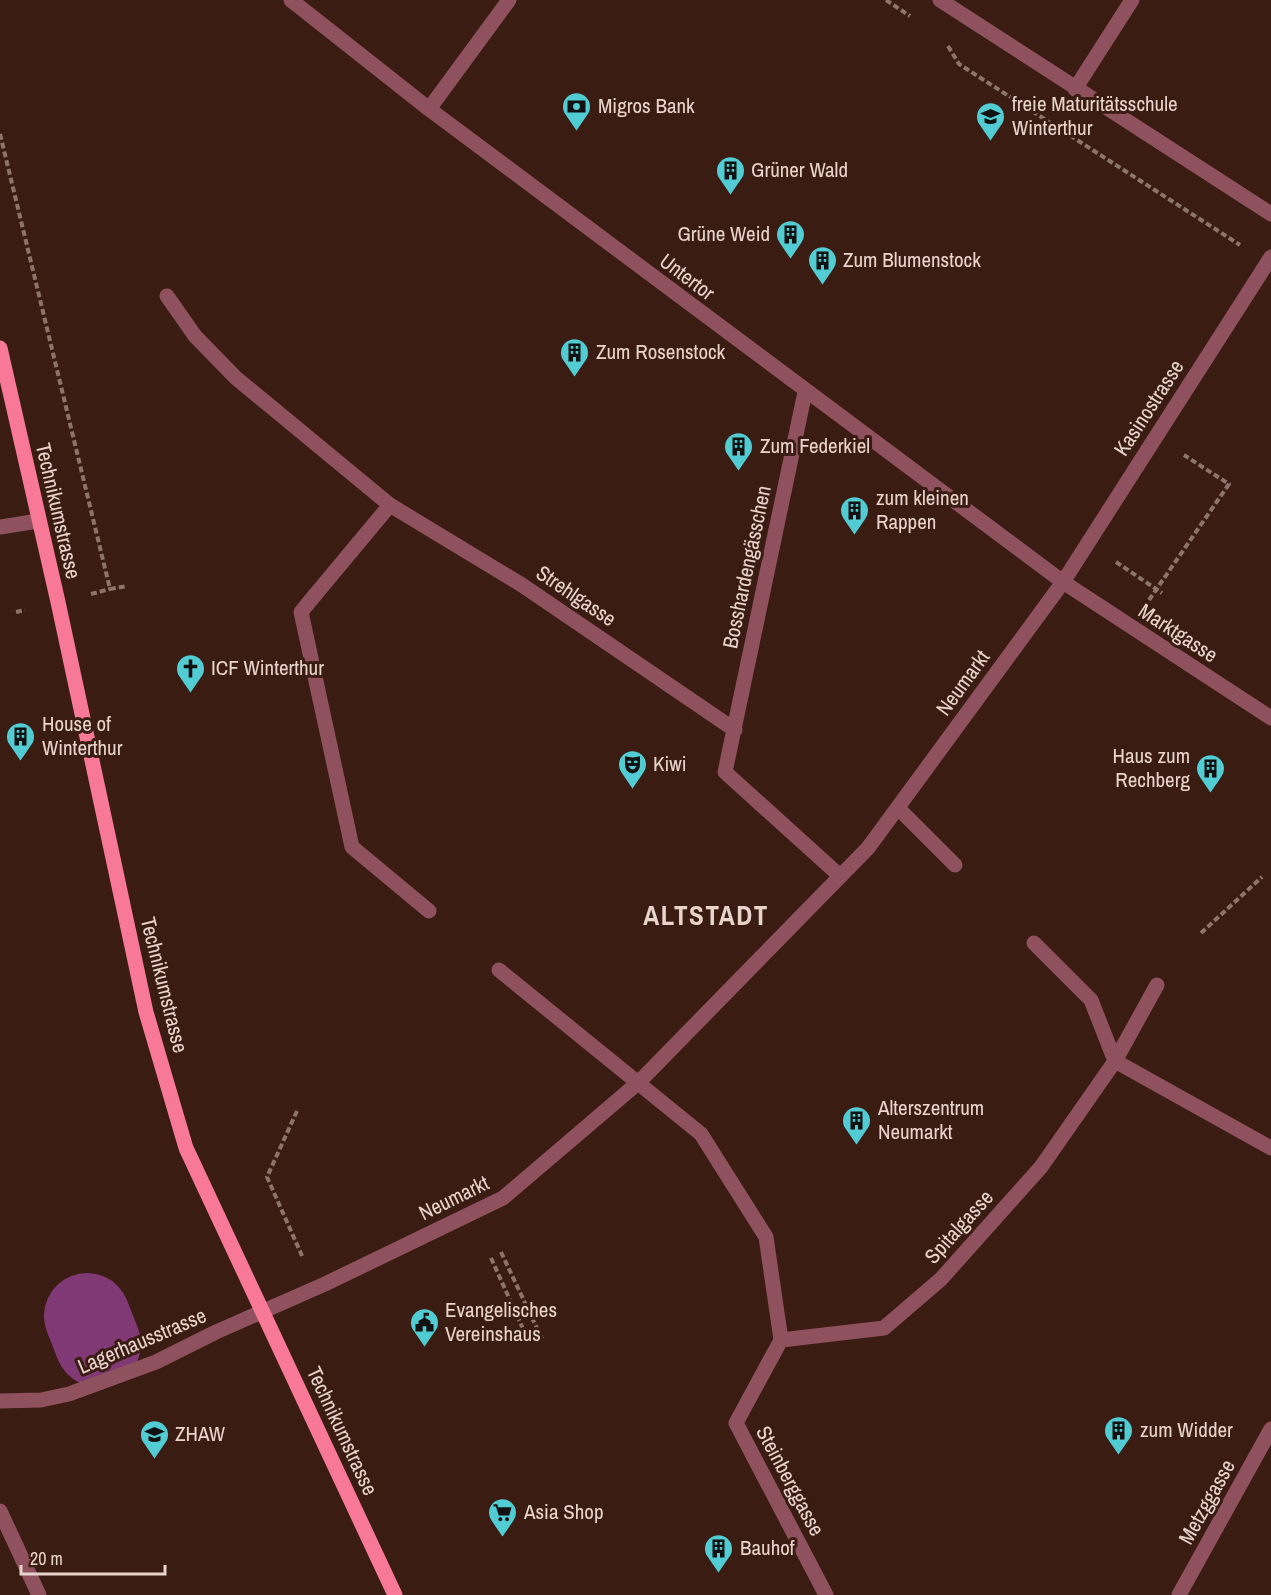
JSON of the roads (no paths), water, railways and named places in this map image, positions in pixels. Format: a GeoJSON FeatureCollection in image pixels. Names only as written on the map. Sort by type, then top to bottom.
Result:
{"type":"FeatureCollection","features":[{"type":"Feature","properties":{"kind":"main road","name":"Technikumstrasse"},"geometry":{"type":"LineString","coordinates":[[0,348],[58,603],[146,1012],[186,1148],[395,1595]]}},
{"type":"Feature","properties":{"kind":"street","name":"Untertor"},"geometry":{"type":"LineString","coordinates":[[291,0],[429,109],[805,392],[1063,582]]}},
{"type":"Feature","properties":{"kind":"street"},"geometry":{"type":"LineString","coordinates":[[429,109],[509,0]]}},
{"type":"Feature","properties":{"kind":"street"},"geometry":{"type":"LineString","coordinates":[[940,0],[1271,214]]}},
{"type":"Feature","properties":{"kind":"street"},"geometry":{"type":"LineString","coordinates":[[1075,89],[1132,0]]}},
{"type":"Feature","properties":{"kind":"street","name":"Kasinostrasse"},"geometry":{"type":"LineString","coordinates":[[1063,582],[1269,260]]}},
{"type":"Feature","properties":{"kind":"street","name":"Strehlgasse"},"geometry":{"type":"LineString","coordinates":[[167,296],[201,343],[236,378],[390,505],[522,585],[735,730]]}},
{"type":"Feature","properties":{"kind":"street","name":"Bosshardengässchen"},"geometry":{"type":"LineString","coordinates":[[805,392],[725,772],[840,876]]}},
{"type":"Feature","properties":{"kind":"street"},"geometry":{"type":"LineString","coordinates":[[390,505],[300,612],[352,847],[429,911]]}},
{"type":"Feature","properties":{"kind":"street"},"geometry":{"type":"LineString","coordinates":[[0,527],[38,521]]}},
{"type":"Feature","properties":{"kind":"street","name":"Marktgasse"},"geometry":{"type":"LineString","coordinates":[[1063,582],[1271,718]]}},
{"type":"Feature","properties":{"kind":"street","name":"Neumarkt"},"geometry":{"type":"LineString","coordinates":[[262,1311],[503,1198],[639,1082],[868,848],[1063,582]]}},
{"type":"Feature","properties":{"kind":"street"},"geometry":{"type":"LineString","coordinates":[[898,808],[955,865]]}},
{"type":"Feature","properties":{"kind":"street"},"geometry":{"type":"LineString","coordinates":[[1034,943],[1091,1000],[1114,1061],[1271,1148]]}},
{"type":"Feature","properties":{"kind":"street"},"geometry":{"type":"LineString","coordinates":[[499,970],[701,1134],[766,1237],[781,1340]]}},
{"type":"Feature","properties":{"kind":"street","name":"Spitalgasse"},"geometry":{"type":"LineString","coordinates":[[781,1340],[884,1328],[941,1279],[1041,1167],[1114,1061],[1157,985]]}},
{"type":"Feature","properties":{"kind":"street","name":"Lagerhausstrasse"},"geometry":{"type":"LineString","coordinates":[[0,1401],[41,1400],[94,1386],[156,1362],[262,1311]]}},
{"type":"Feature","properties":{"kind":"street","name":"Steinberggasse"},"geometry":{"type":"LineString","coordinates":[[781,1340],[736,1424],[826,1595]]}},
{"type":"Feature","properties":{"kind":"street","name":"Metzggasse"},"geometry":{"type":"LineString","coordinates":[[1179,1595],[1271,1429]]}},
{"type":"Feature","properties":{"kind":"street"},"geometry":{"type":"LineString","coordinates":[[0,1511],[39,1595]]}},
{"type":"Feature","properties":{"kind":"waterway"},"geometry":{"type":"LineString","coordinates":[[87,1316],[98,1344]]}},
{"type":"Feature","properties":{"kind":"place","name":"Migros Bank"},"geometry":{"type":"Point","coordinates":[577,132]}},
{"type":"Feature","properties":{"kind":"place","name":"freie Maturitätsschule Winterthur"},"geometry":{"type":"Point","coordinates":[991,142]}},
{"type":"Feature","properties":{"kind":"place","name":"Grüner Wald"},"geometry":{"type":"Point","coordinates":[730,196]}},
{"type":"Feature","properties":{"kind":"place","name":"Grüne Weid"},"geometry":{"type":"Point","coordinates":[791,260]}},
{"type":"Feature","properties":{"kind":"place","name":"Zum Blumenstock"},"geometry":{"type":"Point","coordinates":[822,286]}},
{"type":"Feature","properties":{"kind":"place","name":"Zum Rosenstock"},"geometry":{"type":"Point","coordinates":[575,378]}},
{"type":"Feature","properties":{"kind":"place","name":"Zum Federkiel"},"geometry":{"type":"Point","coordinates":[739,472]}},
{"type":"Feature","properties":{"kind":"place","name":"zum kleinen Rappen"},"geometry":{"type":"Point","coordinates":[855,536]}},
{"type":"Feature","properties":{"kind":"place","name":"ICF Winterthur"},"geometry":{"type":"Point","coordinates":[190,694]}},
{"type":"Feature","properties":{"kind":"place","name":"House of Winterthur"},"geometry":{"type":"Point","coordinates":[21,762]}},
{"type":"Feature","properties":{"kind":"place","name":"Kiwi"},"geometry":{"type":"Point","coordinates":[632,790]}},
{"type":"Feature","properties":{"kind":"place","name":"Haus zum Rechberg"},"geometry":{"type":"Point","coordinates":[1211,794]}},
{"type":"Feature","properties":{"kind":"place","name":"Alterszentrum Neumarkt"},"geometry":{"type":"Point","coordinates":[857,1146]}},
{"type":"Feature","properties":{"kind":"place","name":"Evangelisches Vereinshaus"},"geometry":{"type":"Point","coordinates":[424,1348]}},
{"type":"Feature","properties":{"kind":"place","name":"zum Widder"},"geometry":{"type":"Point","coordinates":[1119,1456]}},
{"type":"Feature","properties":{"kind":"place","name":"ZHAW"},"geometry":{"type":"Point","coordinates":[154,1460]}},
{"type":"Feature","properties":{"kind":"place","name":"Asia Shop"},"geometry":{"type":"Point","coordinates":[503,1538]}},
{"type":"Feature","properties":{"kind":"place","name":"Bauhof"},"geometry":{"type":"Point","coordinates":[719,1574]}},
{"type":"Feature","properties":{"kind":"district","name":"ALTSTADT"},"geometry":{"type":"Point","coordinates":[706,916]}}]}
